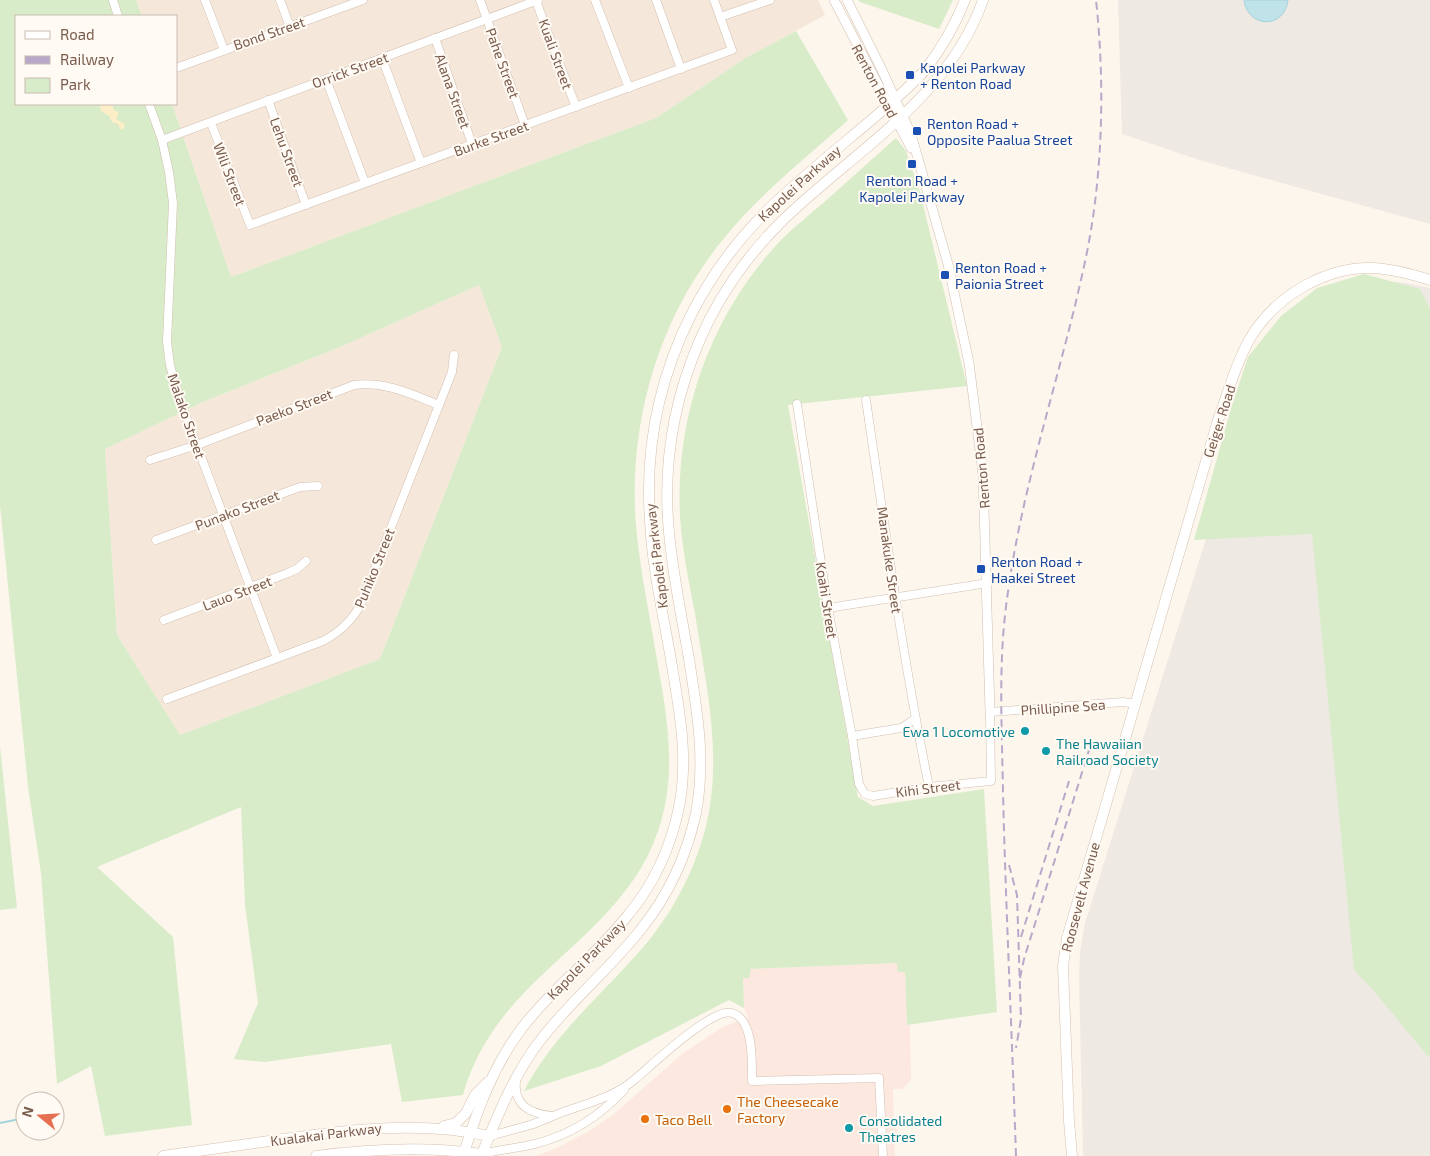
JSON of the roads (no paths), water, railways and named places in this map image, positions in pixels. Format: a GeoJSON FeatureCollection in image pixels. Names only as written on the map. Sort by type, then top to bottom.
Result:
{"type":"FeatureCollection","features":[{"type":"Feature","properties":{"kind":"main road","name":"Kapolei Parkway"},"geometry":{"type":"LineString","coordinates":[[464,1154],[470,1131],[492,1077],[506,1051],[527,1022],[618,928],[637,904],[660,864],[676,820],[683,777],[682,732],[654,560],[649,494],[656,417],[668,371],[679,344],[691,317],[710,283],[744,235],[785,193],[913,83],[934,58],[951,31],[966,0]]}},
{"type":"Feature","properties":{"kind":"main road","name":"Kapolei Parkway"},"geometry":{"type":"LineString","coordinates":[[481,1155],[516,1078],[527,1060],[546,1034],[632,941],[652,915],[676,872],[692,826],[700,780],[700,732],[672,553],[667,499],[669,458],[674,424],[680,397],[692,360],[715,308],[735,276],[758,247],[791,213],[925,94],[947,68],[966,39],[984,0]]}},
{"type":"Feature","properties":{"kind":"main road","name":"Geiger Road"},"geometry":{"type":"LineString","coordinates":[[1136,704],[1218,420],[1240,361],[1254,333],[1272,311],[1293,292],[1317,279],[1346,271],[1372,268],[1401,271],[1430,280]]}},
{"type":"Feature","properties":{"kind":"main road","name":"Roosevelt Avenue"},"geometry":{"type":"LineString","coordinates":[[1072,1156],[1069,1121],[1065,946],[1136,704]]}},
{"type":"Feature","properties":{"kind":"main road"},"geometry":{"type":"LineString","coordinates":[[432,1129],[456,1123],[466,1113],[476,1095],[492,1077]]}},
{"type":"Feature","properties":{"kind":"main road"},"geometry":{"type":"LineString","coordinates":[[1068,1156],[1069,1121]]}},
{"type":"Feature","properties":{"kind":"main road","name":"Kualakai Parkway"},"geometry":{"type":"LineString","coordinates":[[163,1156],[366,1128],[406,1127],[470,1131],[490,1136]]}},
{"type":"Feature","properties":{"kind":"main road","name":"Kualakai Parkway"},"geometry":{"type":"LineString","coordinates":[[316,1156],[366,1150],[481,1155]]}},
{"type":"Feature","properties":{"kind":"street"},"geometry":{"type":"LineString","coordinates":[[113,0],[118,15]]}},
{"type":"Feature","properties":{"kind":"street"},"geometry":{"type":"LineString","coordinates":[[205,0],[224,50]]}},
{"type":"Feature","properties":{"kind":"street"},"geometry":{"type":"LineString","coordinates":[[280,0],[290,27]]}},
{"type":"Feature","properties":{"kind":"street","name":"Pahe Street"},"geometry":{"type":"LineString","coordinates":[[480,0],[525,125]]}},
{"type":"Feature","properties":{"kind":"street","name":"Orrick Street"},"geometry":{"type":"LineString","coordinates":[[162,140],[537,0]]}},
{"type":"Feature","properties":{"kind":"street","name":"Kuali Street"},"geometry":{"type":"LineString","coordinates":[[537,0],[576,107]]}},
{"type":"Feature","properties":{"kind":"street"},"geometry":{"type":"LineString","coordinates":[[595,0],[629,88]]}},
{"type":"Feature","properties":{"kind":"street"},"geometry":{"type":"LineString","coordinates":[[656,0],[681,69]]}},
{"type":"Feature","properties":{"kind":"street"},"geometry":{"type":"LineString","coordinates":[[714,0],[720,17],[770,0]]}},
{"type":"Feature","properties":{"kind":"street","name":"Renton Road"},"geometry":{"type":"LineString","coordinates":[[834,0],[873,77],[891,102],[918,161],[948,264],[969,363],[983,474],[988,583],[991,781]]}},
{"type":"Feature","properties":{"kind":"street","name":"Renton Road"},"geometry":{"type":"LineString","coordinates":[[847,0],[882,70],[891,102]]}},
{"type":"Feature","properties":{"kind":"street","name":"Bond Street"},"geometry":{"type":"LineString","coordinates":[[178,67],[358,1]]}},
{"type":"Feature","properties":{"kind":"street","name":"Burke Street"},"geometry":{"type":"LineString","coordinates":[[250,225],[732,50],[720,17]]}},
{"type":"Feature","properties":{"kind":"street"},"geometry":{"type":"LineString","coordinates":[[850,34],[862,28]]}},
{"type":"Feature","properties":{"kind":"street","name":"Alana Street"},"geometry":{"type":"LineString","coordinates":[[435,38],[472,144]]}},
{"type":"Feature","properties":{"kind":"street"},"geometry":{"type":"LineString","coordinates":[[382,58],[421,163]]}},
{"type":"Feature","properties":{"kind":"street"},"geometry":{"type":"LineString","coordinates":[[326,78],[365,183]]}},
{"type":"Feature","properties":{"kind":"street","name":"Lehu Street"},"geometry":{"type":"LineString","coordinates":[[268,100],[306,205]]}},
{"type":"Feature","properties":{"kind":"street","name":"Malako Street"},"geometry":{"type":"LineString","coordinates":[[149,105],[162,140],[173,203],[168,354],[175,386],[277,658]]}},
{"type":"Feature","properties":{"kind":"street","name":"Wili Street"},"geometry":{"type":"LineString","coordinates":[[211,123],[250,225]]}},
{"type":"Feature","properties":{"kind":"street","name":"Puhiko Street"},"geometry":{"type":"LineString","coordinates":[[167,699],[331,637],[346,626],[357,612],[452,372],[454,355]]}},
{"type":"Feature","properties":{"kind":"street","name":"Paeko Street"},"geometry":{"type":"LineString","coordinates":[[150,460],[197,445],[354,385],[384,385],[439,405]]}},
{"type":"Feature","properties":{"kind":"street","name":"Manakuke Street"},"geometry":{"type":"LineString","coordinates":[[866,400],[895,597],[915,719],[929,787]]}},
{"type":"Feature","properties":{"kind":"street","name":"Koahi Street"},"geometry":{"type":"LineString","coordinates":[[797,404],[828,608],[859,784],[865,794]]}},
{"type":"Feature","properties":{"kind":"street","name":"Punako Street"},"geometry":{"type":"LineString","coordinates":[[156,540],[300,487],[318,486]]}},
{"type":"Feature","properties":{"kind":"street","name":"Lauo Street"},"geometry":{"type":"LineString","coordinates":[[164,620],[293,571],[306,561]]}},
{"type":"Feature","properties":{"kind":"street"},"geometry":{"type":"LineString","coordinates":[[828,608],[988,583]]}},
{"type":"Feature","properties":{"kind":"street","name":"Phillipine Sea"},"geometry":{"type":"LineString","coordinates":[[990,712],[1123,702],[1136,704]]}},
{"type":"Feature","properties":{"kind":"street"},"geometry":{"type":"LineString","coordinates":[[852,736],[900,728],[915,719]]}},
{"type":"Feature","properties":{"kind":"street","name":"Kihi Street"},"geometry":{"type":"LineString","coordinates":[[865,794],[873,796],[929,787],[991,781]]}},
{"type":"Feature","properties":{"kind":"street"},"geometry":{"type":"LineString","coordinates":[[481,1155],[536,1143],[572,1130],[603,1111],[632,1082],[701,1025],[722,1013],[733,1013],[741,1018],[746,1026],[750,1044],[752,1081],[879,1078],[883,1156]]}},
{"type":"Feature","properties":{"kind":"street"},"geometry":{"type":"LineString","coordinates":[[516,1078],[517,1092],[524,1106],[535,1113],[553,1116]]}},
{"type":"Feature","properties":{"kind":"street"},"geometry":{"type":"LineString","coordinates":[[490,1136],[528,1126],[599,1101],[632,1082]]}},
{"type":"Feature","properties":{"kind":"water"},"geometry":{"type":"Polygon","coordinates":[[[1244,0],[1288,0],[1285,10],[1280,16],[1266,22],[1252,16],[1247,10],[1244,0]]]}},
{"type":"Feature","properties":{"kind":"waterway"},"geometry":{"type":"LineString","coordinates":[[0,1123],[15,1120]]}},
{"type":"Feature","properties":{"kind":"railway"},"geometry":{"type":"LineString","coordinates":[[1016,1156],[1003,793],[1002,647],[1007,599],[1022,513],[1076,300],[1092,226],[1101,129],[1101,64],[1096,0]]}},
{"type":"Feature","properties":{"kind":"railway"},"geometry":{"type":"LineString","coordinates":[[1020,978],[1024,959],[1089,750]]}},
{"type":"Feature","properties":{"kind":"railway"},"geometry":{"type":"LineString","coordinates":[[1021,937],[1069,781]]}},
{"type":"Feature","properties":{"kind":"railway"},"geometry":{"type":"LineString","coordinates":[[1009,865],[1017,895],[1021,1019],[1016,1048]]}},
{"type":"Feature","properties":{"kind":"place","name":"Kapolei Parkway + Renton Road"},"geometry":{"type":"Point","coordinates":[910,75]}},
{"type":"Feature","properties":{"kind":"place","name":"Renton Road + Opposite Paalua Street"},"geometry":{"type":"Point","coordinates":[917,131]}},
{"type":"Feature","properties":{"kind":"place","name":"Renton Road + Kapolei Parkway"},"geometry":{"type":"Point","coordinates":[912,164]}},
{"type":"Feature","properties":{"kind":"place","name":"Renton Road + Paionia Street"},"geometry":{"type":"Point","coordinates":[945,275]}},
{"type":"Feature","properties":{"kind":"place","name":"Renton Road + Haakei Street"},"geometry":{"type":"Point","coordinates":[981,569]}},
{"type":"Feature","properties":{"kind":"place","name":"Ewa 1 Locomotive"},"geometry":{"type":"Point","coordinates":[1025,731]}},
{"type":"Feature","properties":{"kind":"place","name":"The Hawaiian Railroad Society"},"geometry":{"type":"Point","coordinates":[1046,751]}},
{"type":"Feature","properties":{"kind":"place","name":"The Cheesecake Factory"},"geometry":{"type":"Point","coordinates":[727,1109]}},
{"type":"Feature","properties":{"kind":"place","name":"Taco Bell"},"geometry":{"type":"Point","coordinates":[645,1119]}},
{"type":"Feature","properties":{"kind":"place","name":"Consolidated Theatres"},"geometry":{"type":"Point","coordinates":[849,1128]}}]}
